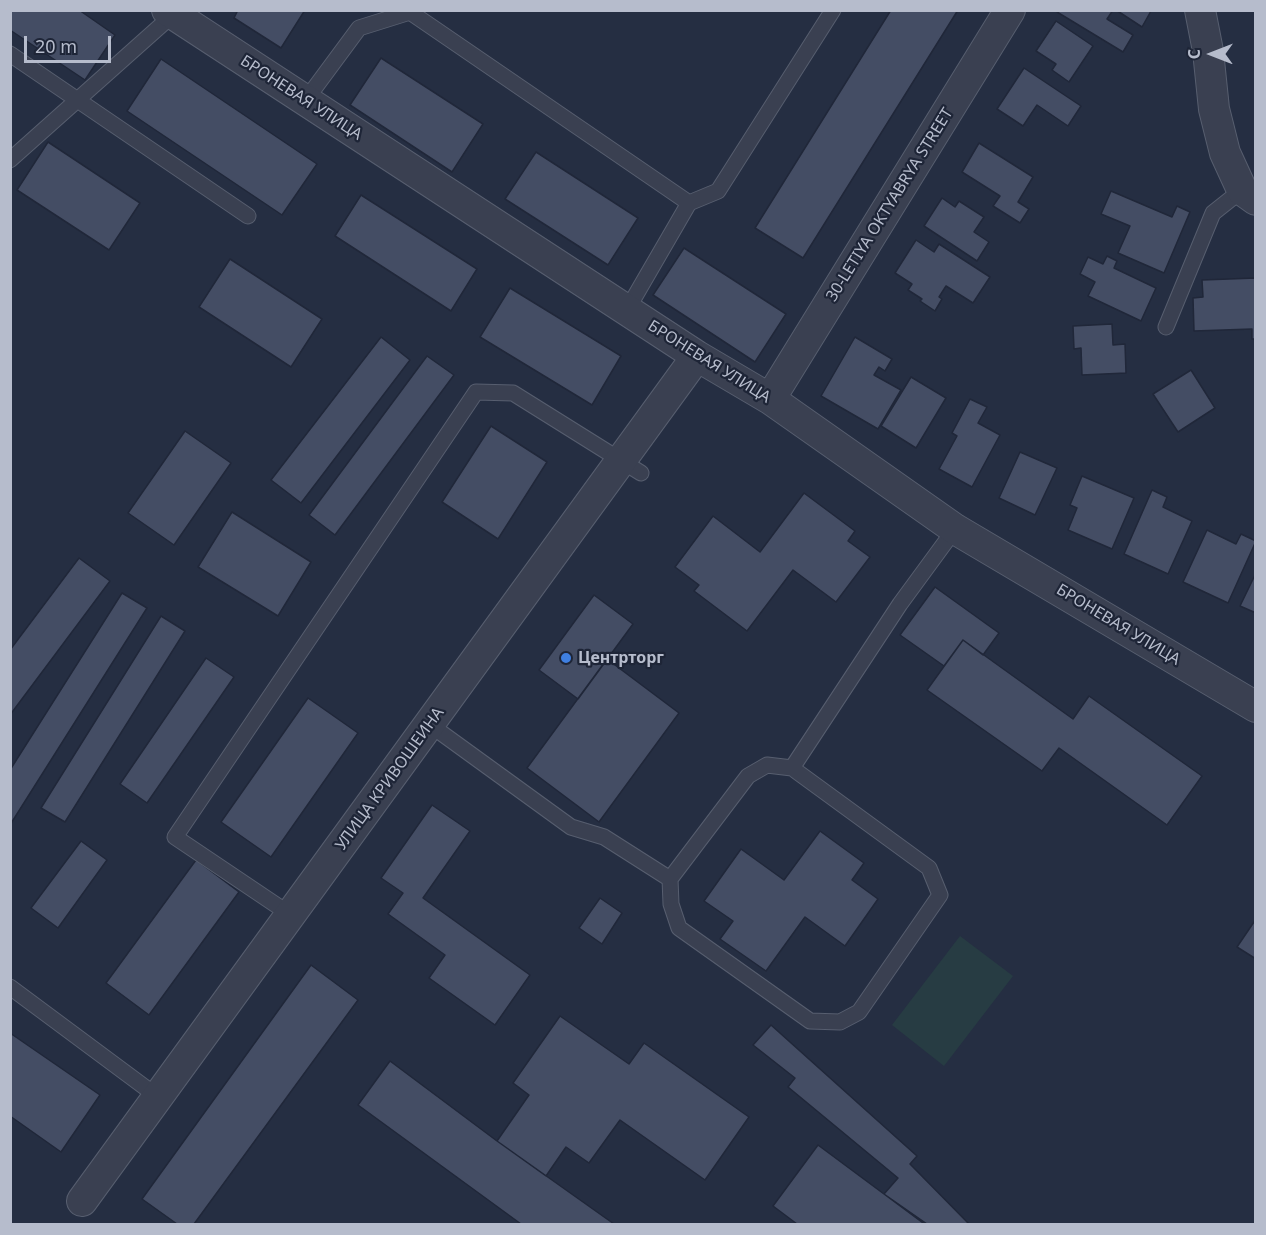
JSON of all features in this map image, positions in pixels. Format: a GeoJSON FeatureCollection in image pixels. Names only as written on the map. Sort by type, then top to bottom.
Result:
{"type":"FeatureCollection","features":[{"type":"Feature","properties":{"kind":"street","name":"30-LETIYA OKTYABRYA STREET"},"geometry":{"type":"LineString","coordinates":[[770,399],[1010,10]]}},
{"type":"Feature","properties":{"kind":"street"},"geometry":{"type":"LineString","coordinates":[[1200,10],[1208,51],[1214,109],[1225,153],[1249,195]]}},
{"type":"Feature","properties":{"kind":"street","name":"БРОНЕВАЯ УЛИЦА"},"geometry":{"type":"LineString","coordinates":[[173,12],[697,356],[770,399],[955,529],[1256,707]]}},
{"type":"Feature","properties":{"kind":"street","name":"УЛИЦА КРИВОШЕИНА"},"geometry":{"type":"LineString","coordinates":[[82,1201],[429,724],[631,467],[697,356]]}},
{"type":"Feature","properties":{"kind":"lane"},"geometry":{"type":"LineString","coordinates":[[627,310],[689,203],[718,191],[833,10]]}},
{"type":"Feature","properties":{"kind":"lane"},"geometry":{"type":"LineString","coordinates":[[305,100],[359,28],[409,11],[689,203]]}},
{"type":"Feature","properties":{"kind":"lane"},"geometry":{"type":"LineString","coordinates":[[10,160],[173,12]]}},
{"type":"Feature","properties":{"kind":"lane"},"geometry":{"type":"LineString","coordinates":[[10,54],[248,216]]}},
{"type":"Feature","properties":{"kind":"lane"},"geometry":{"type":"LineString","coordinates":[[1166,327],[1213,213],[1249,195]]}},
{"type":"Feature","properties":{"kind":"lane"},"geometry":{"type":"LineString","coordinates":[[291,915],[175,837],[476,392],[513,393],[631,467]]}},
{"type":"Feature","properties":{"kind":"lane"},"geometry":{"type":"LineString","coordinates":[[792,768],[900,604],[955,529]]}},
{"type":"Feature","properties":{"kind":"lane"},"geometry":{"type":"LineString","coordinates":[[429,724],[571,827],[604,837],[670,879]]}},
{"type":"Feature","properties":{"kind":"lane"},"geometry":{"type":"LineString","coordinates":[[766,765],[792,768],[929,868],[939,895],[859,1012],[840,1022],[810,1022],[679,928],[671,904],[670,879],[748,776],[766,765]]}},
{"type":"Feature","properties":{"kind":"lane"},"geometry":{"type":"LineString","coordinates":[[10,987],[158,1097]]}},
{"type":"Feature","properties":{"kind":"shaded area"},"geometry":{"type":"Polygon","coordinates":[[[960,936],[1013,976],[944,1066],[892,1025],[960,936]]]}},
{"type":"Feature","properties":{"kind":"building"},"geometry":{"type":"Polygon","coordinates":[[[10,10],[79,10],[115,35],[85,80],[10,30],[10,10]]]}},
{"type":"Feature","properties":{"kind":"building"},"geometry":{"type":"Polygon","coordinates":[[[238,10],[305,10],[281,48],[234,18],[238,10]]]}},
{"type":"Feature","properties":{"kind":"building"},"geometry":{"type":"Polygon","coordinates":[[[891,10],[958,10],[803,258],[755,228],[891,10]]]}},
{"type":"Feature","properties":{"kind":"building"},"geometry":{"type":"Polygon","coordinates":[[[1058,10],[1113,10],[1107,19],[1133,35],[1123,52],[1057,12],[1058,10]]]}},
{"type":"Feature","properties":{"kind":"building"},"geometry":{"type":"Polygon","coordinates":[[[1116,10],[1151,10],[1151,11],[1142,27],[1116,10]]]}},
{"type":"Feature","properties":{"kind":"building"},"geometry":{"type":"Polygon","coordinates":[[[1056,21],[1093,46],[1069,82],[1052,70],[1056,64],[1036,51],[1056,21]]]}},
{"type":"Feature","properties":{"kind":"building"},"geometry":{"type":"Polygon","coordinates":[[[381,58],[483,124],[452,172],[350,105],[381,58]]]}},
{"type":"Feature","properties":{"kind":"building"},"geometry":{"type":"Polygon","coordinates":[[[161,59],[317,164],[282,215],[127,111],[161,59]]]}},
{"type":"Feature","properties":{"kind":"building"},"geometry":{"type":"Polygon","coordinates":[[[1024,68],[1081,106],[1068,126],[1037,105],[1023,126],[997,109],[1024,68]]]}},
{"type":"Feature","properties":{"kind":"building"},"geometry":{"type":"Polygon","coordinates":[[[48,142],[140,203],[109,250],[17,190],[48,142]]]}},
{"type":"Feature","properties":{"kind":"building"},"geometry":{"type":"Polygon","coordinates":[[[979,143],[1033,177],[1018,202],[1029,209],[1020,223],[993,206],[1000,196],[962,172],[979,143]]]}},
{"type":"Feature","properties":{"kind":"building"},"geometry":{"type":"Polygon","coordinates":[[[536,152],[638,218],[608,265],[505,199],[536,152]]]}},
{"type":"Feature","properties":{"kind":"building"},"geometry":{"type":"Polygon","coordinates":[[[1111,191],[1172,217],[1177,206],[1190,212],[1164,273],[1118,253],[1130,226],[1101,214],[1111,191]]]}},
{"type":"Feature","properties":{"kind":"building"},"geometry":{"type":"Polygon","coordinates":[[[361,195],[477,269],[451,311],[335,236],[361,195]]]}},
{"type":"Feature","properties":{"kind":"building"},"geometry":{"type":"Polygon","coordinates":[[[942,198],[955,207],[959,201],[984,217],[974,232],[989,242],[977,261],[924,226],[942,198]]]}},
{"type":"Feature","properties":{"kind":"building"},"geometry":{"type":"Polygon","coordinates":[[[916,240],[934,252],[939,244],[990,277],[973,303],[946,286],[939,297],[942,299],[935,311],[908,290],[912,284],[895,273],[916,240]]]}},
{"type":"Feature","properties":{"kind":"building"},"geometry":{"type":"Polygon","coordinates":[[[684,248],[786,314],[755,362],[653,295],[684,248]]]}},
{"type":"Feature","properties":{"kind":"building"},"geometry":{"type":"Polygon","coordinates":[[[1107,256],[1117,261],[1114,268],[1156,288],[1141,321],[1088,296],[1095,282],[1080,274],[1088,257],[1103,264],[1107,256]]]}},
{"type":"Feature","properties":{"kind":"building"},"geometry":{"type":"Polygon","coordinates":[[[230,259],[322,319],[291,367],[199,307],[230,259]]]}},
{"type":"Feature","properties":{"kind":"building"},"geometry":{"type":"Polygon","coordinates":[[[1256,278],[1256,339],[1252,339],[1252,329],[1194,331],[1193,298],[1203,297],[1202,280],[1256,278]]]}},
{"type":"Feature","properties":{"kind":"building"},"geometry":{"type":"Polygon","coordinates":[[[510,288],[621,356],[592,405],[480,337],[510,288]]]}},
{"type":"Feature","properties":{"kind":"building"},"geometry":{"type":"Polygon","coordinates":[[[1112,324],[1113,345],[1125,344],[1126,373],[1082,375],[1081,348],[1074,349],[1073,326],[1112,324]]]}},
{"type":"Feature","properties":{"kind":"building"},"geometry":{"type":"Polygon","coordinates":[[[381,337],[410,360],[301,503],[271,480],[381,337]]]}},
{"type":"Feature","properties":{"kind":"building"},"geometry":{"type":"Polygon","coordinates":[[[855,337],[892,359],[885,371],[879,367],[874,375],[901,390],[878,429],[821,396],[855,337]]]}},
{"type":"Feature","properties":{"kind":"building"},"geometry":{"type":"Polygon","coordinates":[[[427,356],[454,375],[335,535],[309,515],[427,356]]]}},
{"type":"Feature","properties":{"kind":"building"},"geometry":{"type":"Polygon","coordinates":[[[1191,370],[1215,408],[1178,432],[1153,394],[1191,370]]]}},
{"type":"Feature","properties":{"kind":"building"},"geometry":{"type":"Polygon","coordinates":[[[911,377],[946,398],[916,448],[881,426],[911,377]]]}},
{"type":"Feature","properties":{"kind":"building"},"geometry":{"type":"Polygon","coordinates":[[[970,399],[987,407],[978,423],[1000,435],[972,487],[939,469],[957,436],[952,433],[970,399]]]}},
{"type":"Feature","properties":{"kind":"building"},"geometry":{"type":"Polygon","coordinates":[[[491,426],[547,462],[498,539],[442,502],[491,426]]]}},
{"type":"Feature","properties":{"kind":"building"},"geometry":{"type":"Polygon","coordinates":[[[185,431],[231,463],[174,545],[128,513],[185,431]]]}},
{"type":"Feature","properties":{"kind":"building"},"geometry":{"type":"Polygon","coordinates":[[[1020,452],[1057,468],[1035,515],[999,498],[1020,452]]]}},
{"type":"Feature","properties":{"kind":"building"},"geometry":{"type":"Polygon","coordinates":[[[1082,476],[1134,498],[1112,549],[1068,530],[1077,508],[1070,505],[1082,476]]]}},
{"type":"Feature","properties":{"kind":"building"},"geometry":{"type":"Polygon","coordinates":[[[1152,490],[1167,497],[1163,507],[1192,521],[1168,574],[1124,554],[1152,490]]]}},
{"type":"Feature","properties":{"kind":"building"},"geometry":{"type":"Polygon","coordinates":[[[804,493],[855,531],[848,541],[870,557],[836,602],[793,570],[747,631],[694,591],[699,585],[675,567],[713,516],[760,552],[804,493]]]}},
{"type":"Feature","properties":{"kind":"building"},"geometry":{"type":"Polygon","coordinates":[[[232,512],[311,562],[278,616],[198,567],[232,512]]]}},
{"type":"Feature","properties":{"kind":"building"},"geometry":{"type":"Polygon","coordinates":[[[1207,530],[1236,544],[1241,534],[1256,541],[1228,603],[1183,582],[1207,530]]]}},
{"type":"Feature","properties":{"kind":"building"},"geometry":{"type":"Polygon","coordinates":[[[79,558],[110,581],[10,715],[10,650],[79,558]]]}},
{"type":"Feature","properties":{"kind":"building"},"geometry":{"type":"Polygon","coordinates":[[[1256,573],[1256,613],[1240,606],[1256,573]]]}},
{"type":"Feature","properties":{"kind":"building"},"geometry":{"type":"Polygon","coordinates":[[[935,587],[999,633],[983,655],[963,640],[944,666],[900,635],[935,587]]]}},
{"type":"Feature","properties":{"kind":"building"},"geometry":{"type":"Polygon","coordinates":[[[122,593],[147,608],[10,825],[10,770],[122,593]]]}},
{"type":"Feature","properties":{"kind":"building"},"geometry":{"type":"Polygon","coordinates":[[[594,595],[633,624],[578,699],[539,670],[594,595]]]}},
{"type":"Feature","properties":{"kind":"building"},"geometry":{"type":"Polygon","coordinates":[[[161,616],[185,631],[65,822],[41,808],[161,616]]]}},
{"type":"Feature","properties":{"kind":"building"},"geometry":{"type":"Polygon","coordinates":[[[963,640],[1073,719],[1089,696],[1202,776],[1167,825],[1059,748],[1042,771],[927,690],[963,640]]]}},
{"type":"Feature","properties":{"kind":"building"},"geometry":{"type":"Polygon","coordinates":[[[206,658],[234,677],[147,803],[120,784],[206,658]]]}},
{"type":"Feature","properties":{"kind":"building"},"geometry":{"type":"Polygon","coordinates":[[[607,659],[679,713],[599,822],[527,768],[607,659]]]}},
{"type":"Feature","properties":{"kind":"building"},"geometry":{"type":"Polygon","coordinates":[[[308,698],[358,733],[271,857],[221,822],[308,698]]]}},
{"type":"Feature","properties":{"kind":"building"},"geometry":{"type":"Polygon","coordinates":[[[432,805],[470,831],[423,898],[530,975],[495,1025],[429,978],[445,955],[388,914],[403,893],[381,878],[432,805]]]}},
{"type":"Feature","properties":{"kind":"building"},"geometry":{"type":"Polygon","coordinates":[[[820,831],[864,863],[852,880],[878,899],[845,946],[805,917],[766,971],[720,939],[733,921],[704,901],[741,849],[784,880],[820,831]]]}},
{"type":"Feature","properties":{"kind":"building"},"geometry":{"type":"Polygon","coordinates":[[[81,841],[107,860],[58,928],[31,908],[81,841]]]}},
{"type":"Feature","properties":{"kind":"building"},"geometry":{"type":"Polygon","coordinates":[[[196,860],[239,892],[149,1015],[106,983],[196,860]]]}},
{"type":"Feature","properties":{"kind":"building"},"geometry":{"type":"Polygon","coordinates":[[[600,898],[622,913],[602,944],[579,928],[600,898]]]}},
{"type":"Feature","properties":{"kind":"building"},"geometry":{"type":"Polygon","coordinates":[[[1256,919],[1256,959],[1237,947],[1256,919]]]}},
{"type":"Feature","properties":{"kind":"building"},"geometry":{"type":"Polygon","coordinates":[[[311,965],[358,1000],[194,1224],[177,1224],[142,1199],[311,965]]]}},
{"type":"Feature","properties":{"kind":"building"},"geometry":{"type":"Polygon","coordinates":[[[560,1016],[629,1064],[644,1043],[749,1117],[705,1180],[620,1120],[589,1163],[566,1147],[546,1176],[497,1141],[529,1095],[513,1083],[560,1016]]]}},
{"type":"Feature","properties":{"kind":"building"},"geometry":{"type":"Polygon","coordinates":[[[771,1025],[917,1156],[910,1164],[969,1224],[927,1224],[884,1194],[898,1178],[788,1087],[795,1078],[753,1045],[771,1025]]]}},
{"type":"Feature","properties":{"kind":"building"},"geometry":{"type":"Polygon","coordinates":[[[10,1033],[100,1095],[61,1152],[10,1116],[10,1033]]]}},
{"type":"Feature","properties":{"kind":"building"},"geometry":{"type":"Polygon","coordinates":[[[390,1061],[614,1224],[521,1224],[358,1105],[390,1061]]]}},
{"type":"Feature","properties":{"kind":"building"},"geometry":{"type":"Polygon","coordinates":[[[818,1145],[923,1223],[797,1224],[773,1206],[818,1145]]]}},
{"type":"Feature","properties":{"kind":"place","name":"Центрторг"},"geometry":{"type":"Point","coordinates":[566,658]}}]}
